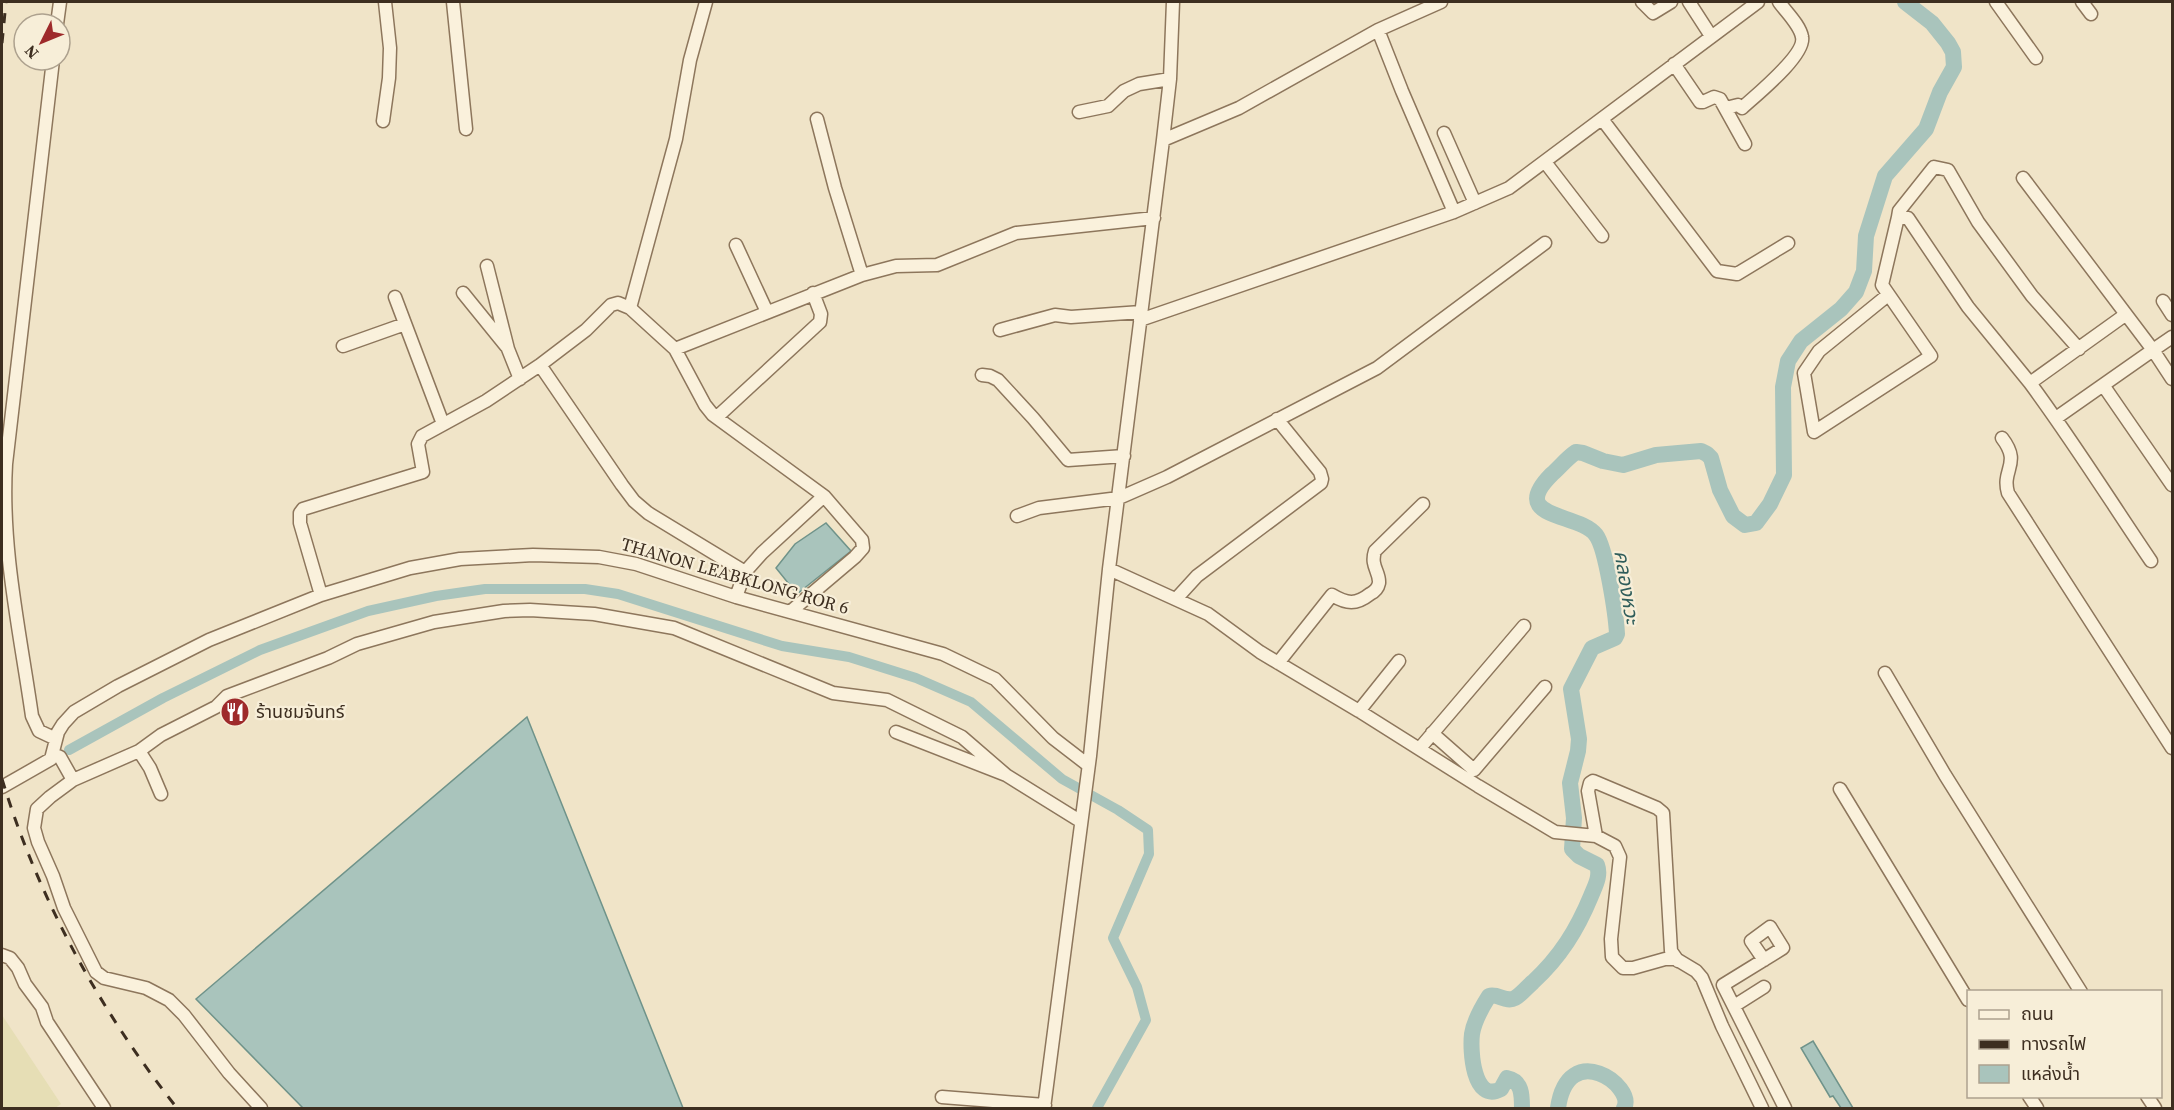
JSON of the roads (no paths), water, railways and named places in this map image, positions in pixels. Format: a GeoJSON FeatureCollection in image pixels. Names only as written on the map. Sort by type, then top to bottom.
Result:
{"type":"FeatureCollection","features":[{"type":"Feature","properties":{"kind":"street"},"geometry":{"type":"LineString","coordinates":[[383,121],[389,78],[390,48],[385,2]]}},
{"type":"Feature","properties":{"kind":"street"},"geometry":{"type":"LineString","coordinates":[[453,2],[466,129]]}},
{"type":"Feature","properties":{"kind":"street"},"geometry":{"type":"LineString","coordinates":[[630,308],[676,139],[690,60],[706,2]]}},
{"type":"Feature","properties":{"kind":"street"},"geometry":{"type":"LineString","coordinates":[[942,1097],[1045,1107],[1089,765],[1109,569],[1154,218],[1170,79],[1173,2]]}},
{"type":"Feature","properties":{"kind":"street"},"geometry":{"type":"LineString","coordinates":[[1163,140],[1239,108],[1378,30],[1441,2]]}},
{"type":"Feature","properties":{"kind":"street"},"geometry":{"type":"LineString","coordinates":[[1642,2],[1653,13],[1671,2]]}},
{"type":"Feature","properties":{"kind":"street"},"geometry":{"type":"LineString","coordinates":[[1689,2],[1711,36]]}},
{"type":"Feature","properties":{"kind":"street"},"geometry":{"type":"LineString","coordinates":[[1000,330],[1055,315],[1071,317],[1140,316],[1454,212],[1475,203],[1509,188],[1758,2]]}},
{"type":"Feature","properties":{"kind":"street"},"geometry":{"type":"LineString","coordinates":[[1726,108],[1738,105],[1742,108],[1786,66],[1801,47],[1800,32],[1779,2]]}},
{"type":"Feature","properties":{"kind":"street"},"geometry":{"type":"LineString","coordinates":[[1996,2],[2036,58]]}},
{"type":"Feature","properties":{"kind":"street"},"geometry":{"type":"LineString","coordinates":[[2082,2],[2091,14]]}},
{"type":"Feature","properties":{"kind":"street"},"geometry":{"type":"LineString","coordinates":[[1378,30],[1454,212]]}},
{"type":"Feature","properties":{"kind":"street"},"geometry":{"type":"LineString","coordinates":[[1674,64],[1700,102],[1717,98],[1726,108],[1744,144]]}},
{"type":"Feature","properties":{"kind":"street"},"geometry":{"type":"LineString","coordinates":[[52,72],[4,498],[10,572],[32,716],[39,731],[56,739]]}},
{"type":"Feature","properties":{"kind":"street"},"geometry":{"type":"LineString","coordinates":[[1079,112],[1108,106],[1124,91],[1139,84],[1170,79]]}},
{"type":"Feature","properties":{"kind":"street"},"geometry":{"type":"LineString","coordinates":[[817,119],[835,188],[862,275]]}},
{"type":"Feature","properties":{"kind":"street"},"geometry":{"type":"LineString","coordinates":[[1602,119],[1717,272],[1737,274],[1788,243]]}},
{"type":"Feature","properties":{"kind":"street"},"geometry":{"type":"LineString","coordinates":[[1427,150],[1446,136],[1475,203]]}},
{"type":"Feature","properties":{"kind":"street"},"geometry":{"type":"LineString","coordinates":[[1545,162],[1602,236]]}},
{"type":"Feature","properties":{"kind":"street"},"geometry":{"type":"LineString","coordinates":[[1888,295],[1819,351],[1804,373],[1814,432],[1931,356],[1882,285],[1899,211],[1934,167],[1948,170],[1978,222],[2032,296],[2079,349]]}},
{"type":"Feature","properties":{"kind":"street"},"geometry":{"type":"LineString","coordinates":[[2023,178],[2153,350],[2172,380]]}},
{"type":"Feature","properties":{"kind":"street"},"geometry":{"type":"LineString","coordinates":[[1898,217],[1908,218],[1968,307],[2056,418],[2151,561]]}},
{"type":"Feature","properties":{"kind":"street"},"geometry":{"type":"LineString","coordinates":[[675,349],[862,275],[896,266],[937,265],[1020,232],[1154,218]]}},
{"type":"Feature","properties":{"kind":"street"},"geometry":{"type":"LineString","coordinates":[[1017,516],[1039,508],[1119,498],[1167,477],[1377,368],[1545,243]]}},
{"type":"Feature","properties":{"kind":"street"},"geometry":{"type":"LineString","coordinates":[[736,245],[767,312]]}},
{"type":"Feature","properties":{"kind":"street"},"geometry":{"type":"LineString","coordinates":[[487,266],[508,349],[520,379]]}},
{"type":"Feature","properties":{"kind":"street"},"geometry":{"type":"LineString","coordinates":[[463,293],[508,349]]}},
{"type":"Feature","properties":{"kind":"street"},"geometry":{"type":"LineString","coordinates":[[717,417],[820,322],[821,314],[813,293]]}},
{"type":"Feature","properties":{"kind":"street"},"geometry":{"type":"LineString","coordinates":[[396,297],[443,424]]}},
{"type":"Feature","properties":{"kind":"street"},"geometry":{"type":"LineString","coordinates":[[2163,301],[2172,315]]}},
{"type":"Feature","properties":{"kind":"street"},"geometry":{"type":"LineString","coordinates":[[321,595],[300,523],[300,513],[303,509],[423,472],[419,441],[422,436],[486,401],[520,379],[585,330],[611,305],[618,303],[630,308],[675,349],[705,405],[717,417],[824,496],[862,540],[863,548],[855,557],[790,612]]}},
{"type":"Feature","properties":{"kind":"street"},"geometry":{"type":"LineString","coordinates":[[2030,383],[2125,315]]}},
{"type":"Feature","properties":{"kind":"street"},"geometry":{"type":"LineString","coordinates":[[343,346],[405,324]]}},
{"type":"Feature","properties":{"kind":"street"},"geometry":{"type":"LineString","coordinates":[[2056,418],[2172,337]]}},
{"type":"Feature","properties":{"kind":"street"},"geometry":{"type":"LineString","coordinates":[[540,365],[602,458],[634,501],[648,513],[745,572]]}},
{"type":"Feature","properties":{"kind":"street"},"geometry":{"type":"LineString","coordinates":[[982,375],[998,380],[1068,460],[1124,456]]}},
{"type":"Feature","properties":{"kind":"street"},"geometry":{"type":"LineString","coordinates":[[2103,385],[2172,485]]}},
{"type":"Feature","properties":{"kind":"street"},"geometry":{"type":"LineString","coordinates":[[1176,599],[1197,576],[1321,483],[1320,472],[1277,418]]}},
{"type":"Feature","properties":{"kind":"street"},"geometry":{"type":"LineString","coordinates":[[2002,438],[2011,452],[2012,462],[2007,479],[2008,493],[2172,748]]}},
{"type":"Feature","properties":{"kind":"street"},"geometry":{"type":"LineString","coordinates":[[736,597],[745,572],[762,553],[824,496]]}},
{"type":"Feature","properties":{"kind":"street"},"geometry":{"type":"LineString","coordinates":[[1278,663],[1332,596],[1355,603],[1363,600],[1376,589],[1379,581],[1373,562],[1375,551],[1423,504]]}},
{"type":"Feature","properties":{"kind":"street","name":"THANON LEABKLONG ROR 6"},"geometry":{"type":"LineString","coordinates":[[53,754],[56,739],[70,715],[118,686],[209,640],[321,595],[426,565],[478,557],[533,555],[592,557],[636,564],[736,597],[943,654],[995,679],[1053,738],[1089,765]]}},
{"type":"Feature","properties":{"kind":"street"},"geometry":{"type":"LineString","coordinates":[[1109,569],[1208,614],[1278,663],[1555,832],[1594,836],[1615,846],[1620,857],[1611,939],[1612,957],[1623,969],[1665,959],[1678,961],[1696,971],[1702,978],[1722,1026],[1762,1108]]}},
{"type":"Feature","properties":{"kind":"street"},"geometry":{"type":"LineString","coordinates":[[261,1108],[229,1073],[170,1000],[151,990],[105,978],[96,972],[64,908],[38,842],[34,828],[35,813],[39,807],[73,780],[138,751],[162,735],[216,707],[227,696],[328,658],[357,644],[434,622],[480,613],[530,610],[594,614],[674,628],[833,693],[887,700],[962,737],[1006,775],[1080,822]]}},
{"type":"Feature","properties":{"kind":"street"},"geometry":{"type":"LineString","coordinates":[[1420,748],[1524,626]]}},
{"type":"Feature","properties":{"kind":"street"},"geometry":{"type":"LineString","coordinates":[[1359,711],[1399,662]]}},
{"type":"Feature","properties":{"kind":"street"},"geometry":{"type":"LineString","coordinates":[[1885,673],[1945,775],[2080,990]]}},
{"type":"Feature","properties":{"kind":"street"},"geometry":{"type":"LineString","coordinates":[[1432,734],[1474,770],[1545,687]]}},
{"type":"Feature","properties":{"kind":"street"},"geometry":{"type":"LineString","coordinates":[[896,732],[1006,775]]}},
{"type":"Feature","properties":{"kind":"street"},"geometry":{"type":"LineString","coordinates":[[138,751],[150,768],[161,794]]}},
{"type":"Feature","properties":{"kind":"street"},"geometry":{"type":"LineString","coordinates":[[2,787],[47,762],[53,754],[60,757],[73,780]]}},
{"type":"Feature","properties":{"kind":"street"},"geometry":{"type":"LineString","coordinates":[[1594,836],[1588,791],[1590,783],[1593,782],[1664,813],[1671,951],[1678,961]]}},
{"type":"Feature","properties":{"kind":"street"},"geometry":{"type":"LineString","coordinates":[[1840,789],[1967,998]]}},
{"type":"Feature","properties":{"kind":"street"},"geometry":{"type":"LineString","coordinates":[[2,955],[10,958],[18,968],[25,984],[42,1007],[47,1022],[104,1108]]}},
{"type":"Feature","properties":{"kind":"street"},"geometry":{"type":"LineString","coordinates":[[1764,960],[1724,985],[1785,1108]]}},
{"type":"Feature","properties":{"kind":"street"},"geometry":{"type":"LineString","coordinates":[[1734,1006],[1764,987]]}},
{"type":"Feature","properties":{"kind":"water"},"geometry":{"type":"Polygon","coordinates":[[[826,523],[851,551],[797,594],[776,568],[795,544],[826,523]]]}},
{"type":"Feature","properties":{"kind":"water"},"geometry":{"type":"Polygon","coordinates":[[[527,717],[683,1108],[303,1108],[196,999],[527,717]]]}},
{"type":"Feature","properties":{"kind":"water"},"geometry":{"type":"Polygon","coordinates":[[[1813,1041],[1853,1108],[1841,1108],[1833,1096],[1830,1097],[1801,1048],[1813,1041]]]}},
{"type":"Feature","properties":{"kind":"waterway","name":"คลองหวะ"},"geometry":{"type":"LineString","coordinates":[[1522,1108],[1520,1089],[1516,1082],[1507,1078],[1501,1089],[1492,1092],[1484,1089],[1479,1082],[1473,1062],[1472,1034],[1476,1019],[1489,996],[1515,998],[1543,973],[1560,953],[1574,932],[1596,885],[1597,865],[1579,856],[1572,849],[1574,818],[1570,783],[1579,739],[1571,689],[1592,648],[1615,638],[1617,634],[1613,598],[1600,542],[1596,535],[1587,528],[1541,507],[1537,500],[1540,489],[1552,474],[1576,452],[1623,465],[1656,455],[1701,451],[1711,458],[1720,490],[1733,516],[1745,525],[1756,523],[1770,504],[1784,475],[1783,387],[1788,361],[1801,341],[1841,309],[1856,292],[1864,271],[1866,236],[1885,176],[1926,129],[1940,92],[1954,67],[1953,52],[1948,43],[1932,23],[1905,2]]}},
{"type":"Feature","properties":{"kind":"waterway"},"geometry":{"type":"LineString","coordinates":[[69,750],[163,698],[260,650],[368,611],[436,596],[485,589],[585,589],[618,594],[782,646],[849,657],[916,678],[971,702],[1062,779],[1118,810],[1148,830],[1149,854],[1113,938],[1137,987],[1146,1020],[1097,1108]]}},
{"type":"Feature","properties":{"kind":"waterway","name":"คลองหวะ"},"geometry":{"type":"LineString","coordinates":[[1558,1108],[1564,1087],[1574,1075],[1586,1071],[1611,1080],[1620,1089],[1625,1099],[1624,1108]]}},
{"type":"Feature","properties":{"kind":"railway"},"geometry":{"type":"LineString","coordinates":[[2,43],[6,2]]}},
{"type":"Feature","properties":{"kind":"railway"},"geometry":{"type":"LineString","coordinates":[[2,779],[34,867],[74,952],[122,1032],[177,1108]]}},
{"type":"Feature","properties":{"kind":"place","name":"ร้านชมจันทร์"},"geometry":{"type":"Point","coordinates":[235,712]}}]}
